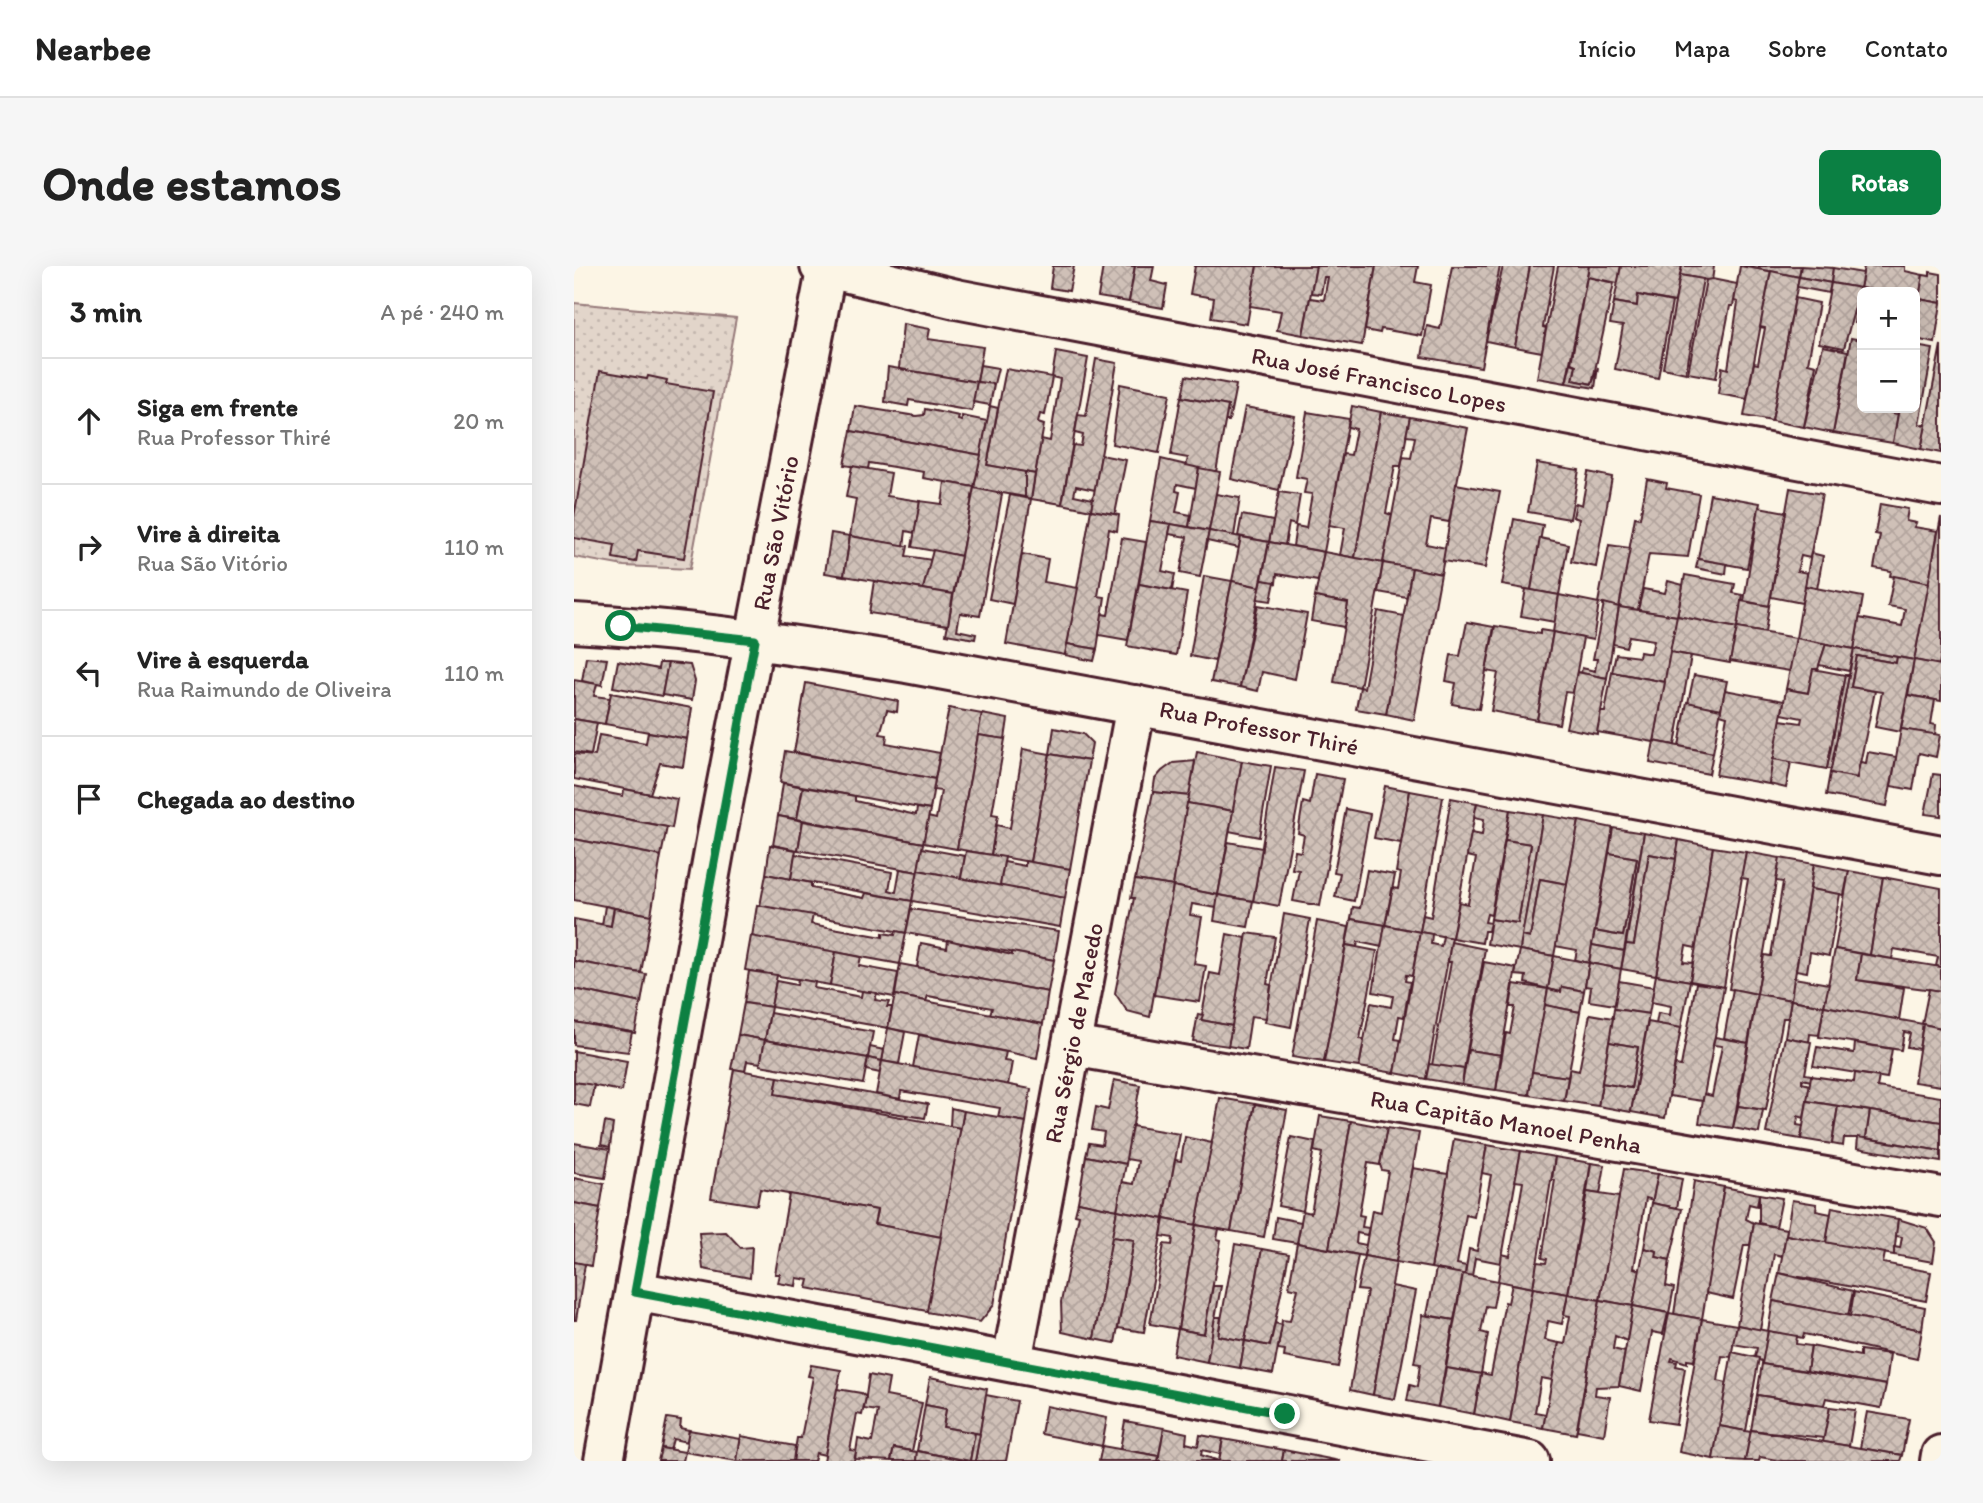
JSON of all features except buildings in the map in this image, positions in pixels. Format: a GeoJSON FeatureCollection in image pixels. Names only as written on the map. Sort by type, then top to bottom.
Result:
{"type":"FeatureCollection","features":[{"type":"Feature","properties":{"kind":"street","name":"Rua José Francisco Lopes"},"geometry":{"type":"LineString","coordinates":[[824,266],[956,299],[1941,486]]}},
{"type":"Feature","properties":{"kind":"street","name":"Rua São Vitório"},"geometry":{"type":"LineString","coordinates":[[604,1461],[824,266]]}},
{"type":"Feature","properties":{"kind":"street","name":"Rua Professor Thiré"},"geometry":{"type":"LineString","coordinates":[[574,623],[644,627],[755,640],[907,663],[1941,855]]}},
{"type":"Feature","properties":{"kind":"street","name":"Rua Sérgio de Macedo"},"geometry":{"type":"LineString","coordinates":[[1012,1361],[1136,705]]}},
{"type":"Feature","properties":{"kind":"street","name":"Rua Capitão Manoel Penha"},"geometry":{"type":"LineString","coordinates":[[1072,1046],[1941,1197]]}},
{"type":"Feature","properties":{"kind":"street"},"geometry":{"type":"LineString","coordinates":[[635,1292],[1012,1361],[1530,1461]]}},
{"type":"Feature","properties":{"kind":"street"},"geometry":{"type":"LineString","coordinates":[[1940,1461],[1941,1455]]}},
{"type":"Feature","properties":{"kind":"shaded area"},"geometry":{"type":"Polygon","coordinates":[[[574,303],[736,318],[690,569],[624,566],[574,557],[574,303]]]}},
{"type":"Feature","properties":{"kind":"route"},"geometry":{"type":"LineString","coordinates":[[621,626],[755,640],[635,1292],[1285,1414]]}}]}
